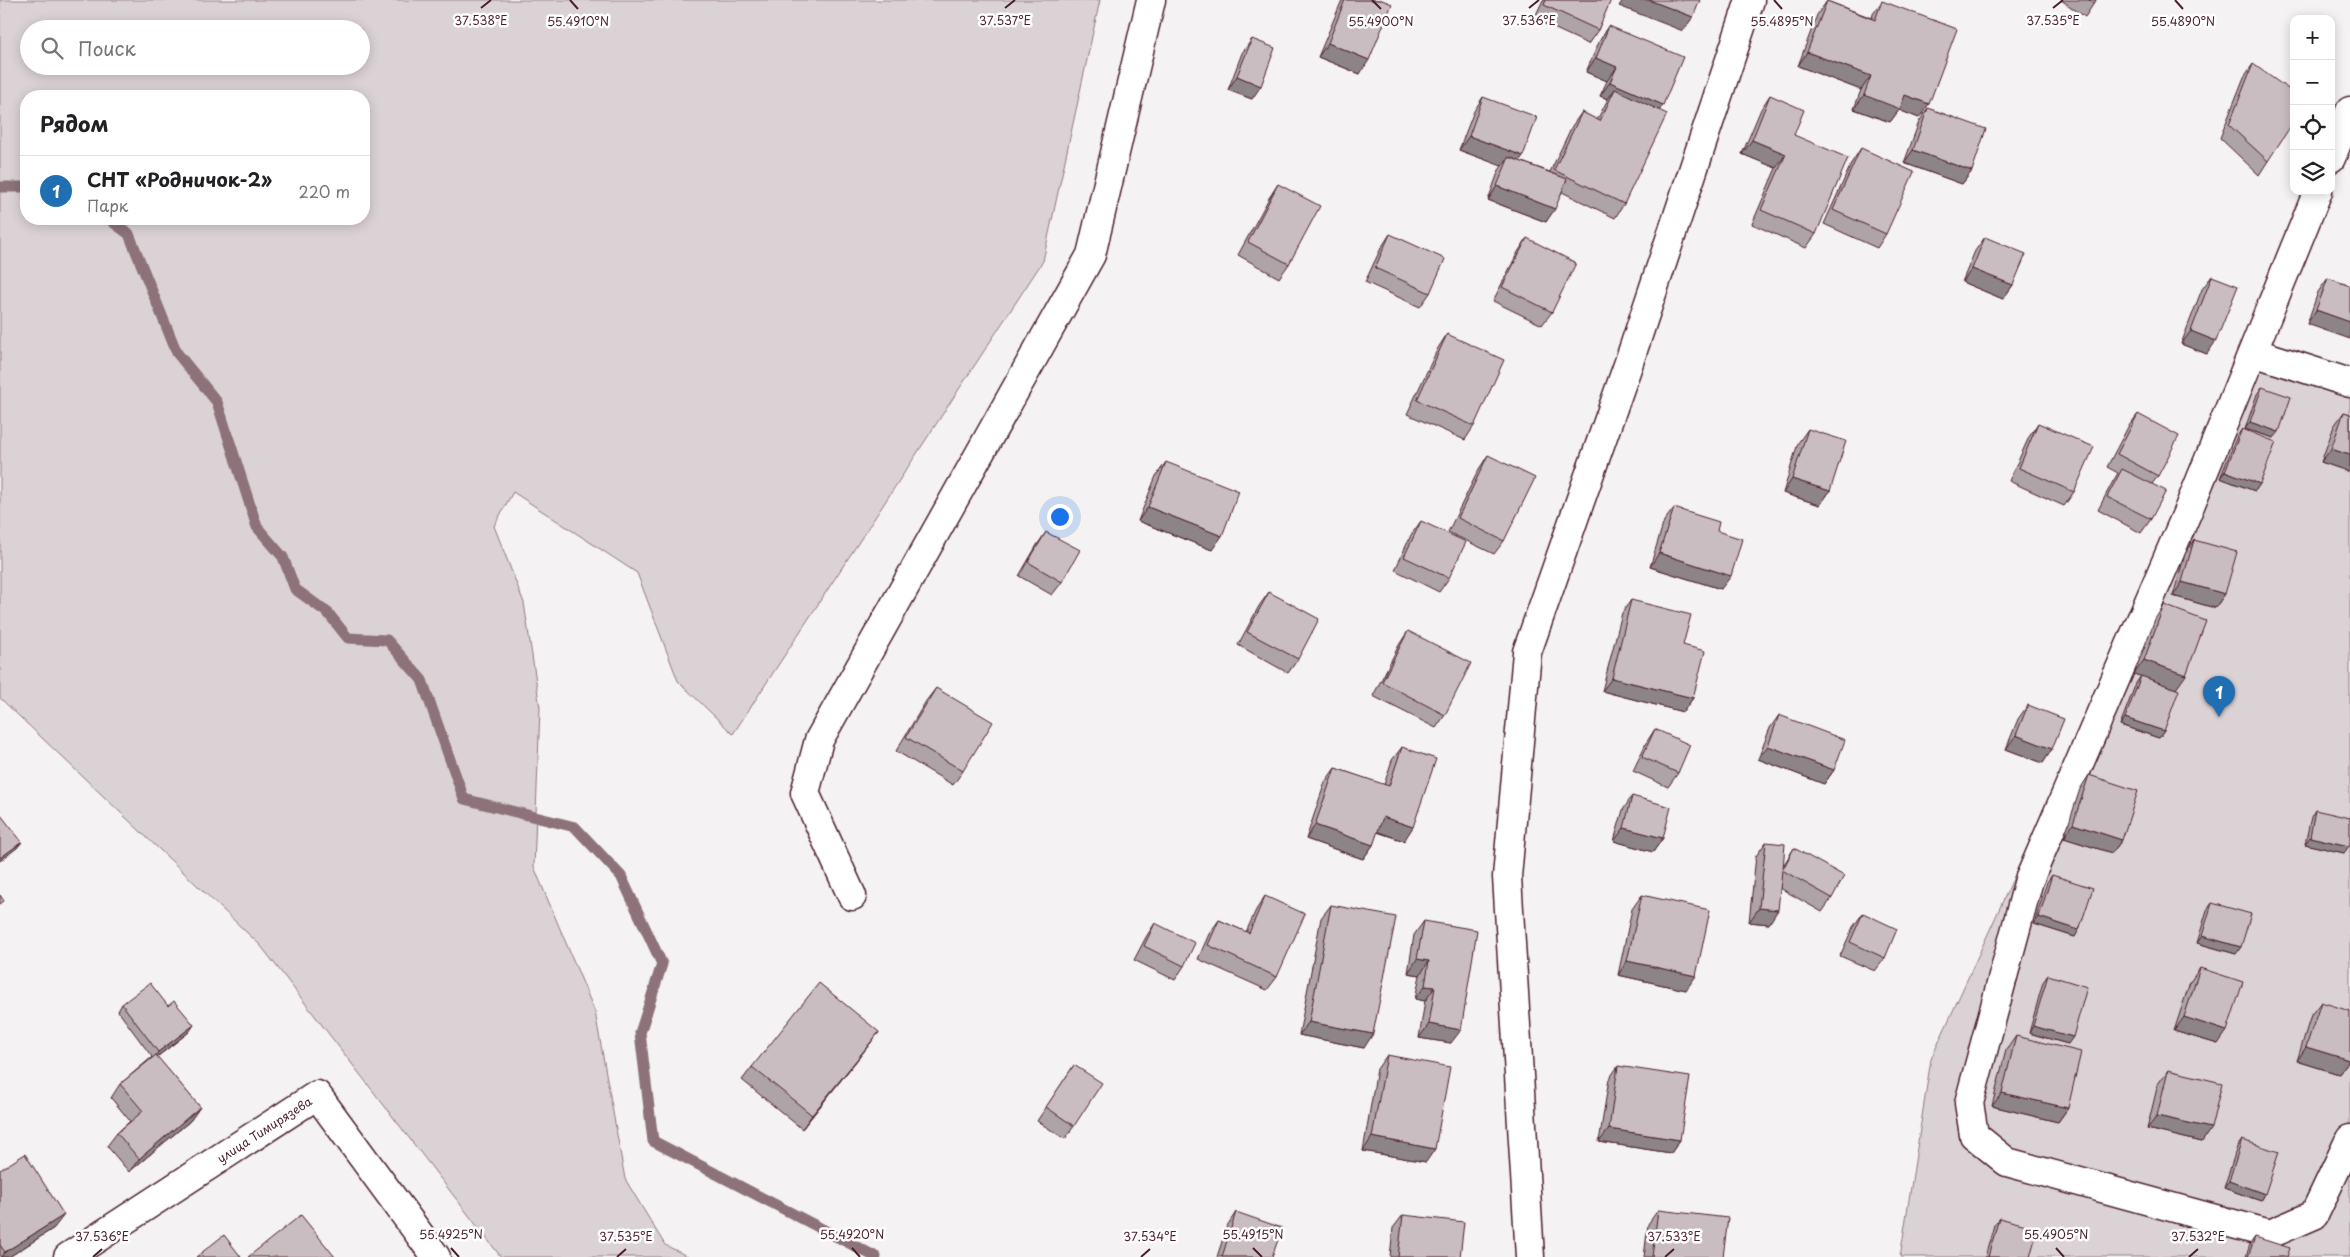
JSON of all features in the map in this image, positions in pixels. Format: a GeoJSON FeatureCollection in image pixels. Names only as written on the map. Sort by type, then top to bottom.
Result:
{"type":"FeatureCollection","features":[{"type":"Feature","properties":{"kind":"street"},"geometry":{"type":"LineString","coordinates":[[852,896],[805,793],[819,740],[1091,255],[1151,0]]}},
{"type":"Feature","properties":{"kind":"street"},"geometry":{"type":"LineString","coordinates":[[1530,1257],[1507,877],[1527,652],[1628,364],[1750,0]]}},
{"type":"Feature","properties":{"kind":"street"},"geometry":{"type":"LineString","coordinates":[[2334,150],[2350,111]]}},
{"type":"Feature","properties":{"kind":"street"},"geometry":{"type":"LineString","coordinates":[[2316,195],[2183,523],[2029,880],[1969,1103],[1974,1135],[2007,1162],[2270,1234],[2314,1215],[2350,1139]]}},
{"type":"Feature","properties":{"kind":"street"},"geometry":{"type":"LineString","coordinates":[[2253,352],[2350,383]]}},
{"type":"Feature","properties":{"kind":"street","name":"улица Тимирязева"},"geometry":{"type":"LineString","coordinates":[[68,1257],[317,1095],[436,1257]]}},
{"type":"Feature","properties":{"kind":"shaded area"},"geometry":{"type":"Polygon","coordinates":[[[0,0],[1100,0],[1043,261],[733,734],[678,681],[637,573],[513,492],[494,526],[524,603],[540,708],[534,867],[595,1012],[625,1179],[665,1245],[689,1257],[501,1257],[261,946],[0,698],[0,0]]]}},
{"type":"Feature","properties":{"kind":"shaded area"},"geometry":{"type":"Polygon","coordinates":[[[2253,352],[2350,374],[2350,1257],[1900,1257],[1931,1059],[2253,352]]]}},
{"type":"Feature","properties":{"kind":"building"},"geometry":{"type":"Polygon","coordinates":[[[1345,0],[1382,0],[1392,4],[1369,60],[1328,43],[1345,0]]]}},
{"type":"Feature","properties":{"kind":"building"},"geometry":{"type":"Polygon","coordinates":[[[1546,0],[1611,0],[1598,30],[1544,5],[1546,0]]]}},
{"type":"Feature","properties":{"kind":"building"},"geometry":{"type":"Polygon","coordinates":[[[1649,0],[1700,0],[1693,17],[1649,0]]]}},
{"type":"Feature","properties":{"kind":"building"},"geometry":{"type":"Polygon","coordinates":[[[1827,1],[1875,20],[1882,1],[1957,29],[1929,104],[1905,95],[1900,109],[1864,95],[1871,76],[1807,52],[1827,1]]]}},
{"type":"Feature","properties":{"kind":"building"},"geometry":{"type":"Polygon","coordinates":[[[1609,26],[1683,57],[1663,105],[1610,82],[1617,67],[1596,58],[1609,26]]]}},
{"type":"Feature","properties":{"kind":"building"},"geometry":{"type":"Polygon","coordinates":[[[1252,39],[1275,48],[1261,86],[1237,76],[1252,39]]]}},
{"type":"Feature","properties":{"kind":"building"},"geometry":{"type":"Polygon","coordinates":[[[2253,64],[2290,90],[2290,127],[2268,161],[2229,125],[2253,64]]]}},
{"type":"Feature","properties":{"kind":"building"},"geometry":{"type":"Polygon","coordinates":[[[1615,89],[1667,114],[1624,204],[1554,170],[1582,112],[1600,121],[1615,89]]]}},
{"type":"Feature","properties":{"kind":"building"},"geometry":{"type":"Polygon","coordinates":[[[1770,95],[1804,110],[1794,135],[1848,158],[1816,234],[1761,210],[1786,154],[1752,140],[1770,95]]]}},
{"type":"Feature","properties":{"kind":"building"},"geometry":{"type":"Polygon","coordinates":[[[1483,97],[1537,117],[1523,156],[1469,136],[1483,97]]]}},
{"type":"Feature","properties":{"kind":"building"},"geometry":{"type":"Polygon","coordinates":[[[1928,108],[1986,129],[1972,171],[1913,150],[1928,108]]]}},
{"type":"Feature","properties":{"kind":"building"},"geometry":{"type":"Polygon","coordinates":[[[1861,148],[1914,172],[1886,234],[1833,210],[1861,148]]]}},
{"type":"Feature","properties":{"kind":"building"},"geometry":{"type":"Polygon","coordinates":[[[1509,157],[1567,179],[1555,209],[1497,186],[1509,157]]]}},
{"type":"Feature","properties":{"kind":"building"},"geometry":{"type":"Polygon","coordinates":[[[1278,184],[1320,206],[1289,264],[1248,242],[1278,184]]]}},
{"type":"Feature","properties":{"kind":"building"},"geometry":{"type":"Polygon","coordinates":[[[1390,234],[1445,259],[1430,293],[1375,268],[1390,234]]]}},
{"type":"Feature","properties":{"kind":"building"},"geometry":{"type":"Polygon","coordinates":[[[1985,237],[2026,254],[2013,285],[1972,269],[1985,237]]]}},
{"type":"Feature","properties":{"kind":"building"},"geometry":{"type":"Polygon","coordinates":[[[1527,238],[1576,263],[1552,312],[1502,287],[1527,238]]]}},
{"type":"Feature","properties":{"kind":"building"},"geometry":{"type":"Polygon","coordinates":[[[2212,276],[2238,286],[2216,341],[2191,331],[2212,276]]]}},
{"type":"Feature","properties":{"kind":"building"},"geometry":{"type":"Polygon","coordinates":[[[2328,278],[2350,286],[2350,322],[2316,310],[2328,278]]]}},
{"type":"Feature","properties":{"kind":"building"},"geometry":{"type":"Polygon","coordinates":[[[1447,334],[1504,360],[1474,426],[1417,400],[1447,334]]]}},
{"type":"Feature","properties":{"kind":"building"},"geometry":{"type":"Polygon","coordinates":[[[2262,387],[2291,397],[2279,432],[2250,422],[2262,387]]]}},
{"type":"Feature","properties":{"kind":"building"},"geometry":{"type":"Polygon","coordinates":[[[2344,412],[2350,414],[2350,455],[2331,449],[2344,412]]]}},
{"type":"Feature","properties":{"kind":"building"},"geometry":{"type":"Polygon","coordinates":[[[2138,414],[2179,436],[2158,476],[2117,454],[2138,414]]]}},
{"type":"Feature","properties":{"kind":"building"},"geometry":{"type":"Polygon","coordinates":[[[2038,423],[2094,447],[2074,492],[2019,468],[2038,423]]]}},
{"type":"Feature","properties":{"kind":"building"},"geometry":{"type":"Polygon","coordinates":[[[1808,429],[1846,441],[1830,491],[1792,479],[1808,429]]]}},
{"type":"Feature","properties":{"kind":"building"},"geometry":{"type":"Polygon","coordinates":[[[2242,429],[2276,442],[2260,484],[2225,471],[2242,429]]]}},
{"type":"Feature","properties":{"kind":"building"},"geometry":{"type":"Polygon","coordinates":[[[1488,455],[1535,478],[1504,541],[1458,518],[1488,455]]]}},
{"type":"Feature","properties":{"kind":"building"},"geometry":{"type":"Polygon","coordinates":[[[1166,462],[1239,491],[1222,536],[1148,507],[1166,462]]]}},
{"type":"Feature","properties":{"kind":"building"},"geometry":{"type":"Polygon","coordinates":[[[2122,469],[2166,491],[2151,519],[2107,497],[2122,469]]]}},
{"type":"Feature","properties":{"kind":"building"},"geometry":{"type":"Polygon","coordinates":[[[1674,508],[1719,522],[1717,531],[1742,539],[1731,576],[1659,553],[1674,508]]]}},
{"type":"Feature","properties":{"kind":"building"},"geometry":{"type":"Polygon","coordinates":[[[1421,521],[1466,542],[1449,578],[1404,557],[1421,521]]]}},
{"type":"Feature","properties":{"kind":"building"},"geometry":{"type":"Polygon","coordinates":[[[1046,532],[1080,550],[1062,582],[1028,562],[1046,532]]]}},
{"type":"Feature","properties":{"kind":"building"},"geometry":{"type":"Polygon","coordinates":[[[2194,540],[2237,552],[2225,594],[2182,582],[2194,540]]]}},
{"type":"Feature","properties":{"kind":"building"},"geometry":{"type":"Polygon","coordinates":[[[1269,592],[1319,619],[1298,659],[1247,632],[1269,592]]]}},
{"type":"Feature","properties":{"kind":"building"},"geometry":{"type":"Polygon","coordinates":[[[1631,600],[1691,615],[1683,645],[1705,651],[1693,698],[1612,678],[1631,600]]]}},
{"type":"Feature","properties":{"kind":"building"},"geometry":{"type":"Polygon","coordinates":[[[2164,605],[2206,621],[2186,675],[2144,660],[2164,605]]]}},
{"type":"Feature","properties":{"kind":"building"},"geometry":{"type":"Polygon","coordinates":[[[1408,631],[1471,663],[1445,715],[1382,682],[1408,631]]]}},
{"type":"Feature","properties":{"kind":"building"},"geometry":{"type":"Polygon","coordinates":[[[2141,676],[2179,690],[2164,731],[2125,718],[2141,676]]]}},
{"type":"Feature","properties":{"kind":"building"},"geometry":{"type":"Polygon","coordinates":[[[936,688],[993,722],[963,771],[906,737],[936,688]]]}},
{"type":"Feature","properties":{"kind":"building"},"geometry":{"type":"Polygon","coordinates":[[[2028,705],[2064,719],[2052,749],[2016,735],[2028,705]]]}},
{"type":"Feature","properties":{"kind":"building"},"geometry":{"type":"Polygon","coordinates":[[[1779,715],[1845,740],[1834,770],[1768,746],[1779,715]]]}},
{"type":"Feature","properties":{"kind":"building"},"geometry":{"type":"Polygon","coordinates":[[[1655,729],[1690,745],[1678,773],[1642,757],[1655,729]]]}},
{"type":"Feature","properties":{"kind":"building"},"geometry":{"type":"Polygon","coordinates":[[[1402,747],[1436,759],[1413,827],[1383,817],[1373,845],[1315,825],[1335,768],[1389,786],[1402,747]]]}},
{"type":"Feature","properties":{"kind":"building"},"geometry":{"type":"Polygon","coordinates":[[[2089,775],[2138,791],[2122,840],[2073,824],[2089,775]]]}},
{"type":"Feature","properties":{"kind":"building"},"geometry":{"type":"Polygon","coordinates":[[[1632,796],[1671,807],[1663,838],[1624,828],[1632,796]]]}},
{"type":"Feature","properties":{"kind":"building"},"geometry":{"type":"Polygon","coordinates":[[[2315,810],[2350,818],[2349,846],[2310,837],[2315,810]]]}},
{"type":"Feature","properties":{"kind":"building"},"geometry":{"type":"Polygon","coordinates":[[[0,814],[22,842],[0,858],[0,814]]]}},
{"type":"Feature","properties":{"kind":"building"},"geometry":{"type":"Polygon","coordinates":[[[1766,842],[1785,844],[1783,869],[1794,848],[1844,876],[1832,898],[1782,870],[1778,910],[1759,908],[1766,842]]]}},
{"type":"Feature","properties":{"kind":"building"},"geometry":{"type":"Polygon","coordinates":[[[2052,875],[2093,888],[2079,930],[2039,917],[2052,875]]]}},
{"type":"Feature","properties":{"kind":"building"},"geometry":{"type":"Polygon","coordinates":[[[0,895],[4,901],[0,904],[0,895]]]}},
{"type":"Feature","properties":{"kind":"building"},"geometry":{"type":"Polygon","coordinates":[[[1642,895],[1710,910],[1696,976],[1627,961],[1642,895]]]}},
{"type":"Feature","properties":{"kind":"building"},"geometry":{"type":"Polygon","coordinates":[[[1265,896],[1305,914],[1277,977],[1208,945],[1219,920],[1249,933],[1265,896]]]}},
{"type":"Feature","properties":{"kind":"building"},"geometry":{"type":"Polygon","coordinates":[[[2212,903],[2251,914],[2241,947],[2202,936],[2212,903]]]}},
{"type":"Feature","properties":{"kind":"building"},"geometry":{"type":"Polygon","coordinates":[[[1331,905],[1396,917],[1373,1034],[1309,1022],[1331,905]]]}},
{"type":"Feature","properties":{"kind":"building"},"geometry":{"type":"Polygon","coordinates":[[[1863,913],[1897,929],[1885,958],[1850,942],[1863,913]]]}},
{"type":"Feature","properties":{"kind":"building"},"geometry":{"type":"Polygon","coordinates":[[[1424,921],[1477,930],[1461,1030],[1429,1024],[1435,987],[1425,986],[1429,961],[1417,959],[1424,921]]]}},
{"type":"Feature","properties":{"kind":"building"},"geometry":{"type":"Polygon","coordinates":[[[1155,923],[1195,943],[1184,966],[1144,946],[1155,923]]]}},
{"type":"Feature","properties":{"kind":"building"},"geometry":{"type":"Polygon","coordinates":[[[2200,968],[2243,982],[2227,1031],[2184,1017],[2200,968]]]}},
{"type":"Feature","properties":{"kind":"building"},"geometry":{"type":"Polygon","coordinates":[[[2048,975],[2087,987],[2073,1037],[2033,1026],[2048,975]]]}},
{"type":"Feature","properties":{"kind":"building"},"geometry":{"type":"Polygon","coordinates":[[[150,983],[168,1006],[174,1001],[194,1025],[158,1052],[122,1004],[150,983]]]}},
{"type":"Feature","properties":{"kind":"building"},"geometry":{"type":"Polygon","coordinates":[[[819,983],[879,1032],[812,1115],[752,1067],[819,983]]]}},
{"type":"Feature","properties":{"kind":"building"},"geometry":{"type":"Polygon","coordinates":[[[2321,1002],[2350,1011],[2349,1060],[2306,1047],[2321,1002]]]}},
{"type":"Feature","properties":{"kind":"building"},"geometry":{"type":"Polygon","coordinates":[[[2016,1036],[2081,1052],[2068,1108],[2002,1093],[2016,1036]]]}},
{"type":"Feature","properties":{"kind":"building"},"geometry":{"type":"Polygon","coordinates":[[[156,1055],[200,1107],[139,1159],[117,1133],[143,1111],[120,1084],[156,1055]]]}},
{"type":"Feature","properties":{"kind":"building"},"geometry":{"type":"Polygon","coordinates":[[[1387,1055],[1450,1067],[1435,1149],[1372,1137],[1387,1055]]]}},
{"type":"Feature","properties":{"kind":"building"},"geometry":{"type":"Polygon","coordinates":[[[1074,1065],[1102,1083],[1074,1126],[1046,1107],[1074,1065]]]}},
{"type":"Feature","properties":{"kind":"building"},"geometry":{"type":"Polygon","coordinates":[[[1618,1066],[1690,1077],[1680,1140],[1609,1129],[1618,1066]]]}},
{"type":"Feature","properties":{"kind":"building"},"geometry":{"type":"Polygon","coordinates":[[[2168,1070],[2222,1083],[2211,1128],[2157,1116],[2168,1070]]]}},
{"type":"Feature","properties":{"kind":"building"},"geometry":{"type":"Polygon","coordinates":[[[2242,1140],[2279,1152],[2265,1194],[2229,1181],[2242,1140]]]}},
{"type":"Feature","properties":{"kind":"building"},"geometry":{"type":"Polygon","coordinates":[[[25,1154],[64,1215],[5,1252],[0,1245],[0,1170],[25,1154]]]}},
{"type":"Feature","properties":{"kind":"building"},"geometry":{"type":"Polygon","coordinates":[[[1658,1210],[1728,1218],[1723,1257],[1652,1257],[1658,1210]]]}},
{"type":"Feature","properties":{"kind":"building"},"geometry":{"type":"Polygon","coordinates":[[[1236,1212],[1282,1228],[1272,1257],[1222,1257],[1236,1212]]]}},
{"type":"Feature","properties":{"kind":"building"},"geometry":{"type":"Polygon","coordinates":[[[301,1215],[335,1257],[248,1257],[301,1215]]]}},
{"type":"Feature","properties":{"kind":"building"},"geometry":{"type":"Polygon","coordinates":[[[1403,1215],[1464,1222],[1460,1257],[1398,1257],[1403,1215]]]}},
{"type":"Feature","properties":{"kind":"building"},"geometry":{"type":"Polygon","coordinates":[[[1999,1218],[2038,1228],[2030,1257],[1988,1257],[1999,1218]]]}},
{"type":"Feature","properties":{"kind":"building"},"geometry":{"type":"Polygon","coordinates":[[[224,1235],[241,1257],[196,1257],[224,1235]]]}},
{"type":"Feature","properties":{"kind":"building"},"geometry":{"type":"Polygon","coordinates":[[[2255,1237],[2290,1248],[2287,1257],[2248,1257],[2255,1237]]]}},
{"type":"Feature","properties":{"kind":"waterway"},"geometry":{"type":"LineString","coordinates":[[0,187],[20,187]]}},
{"type":"Feature","properties":{"kind":"waterway"},"geometry":{"type":"LineString","coordinates":[[117,225],[129,234],[177,353],[217,402],[257,527],[283,557],[295,589],[328,613],[348,638],[387,640],[422,680],[464,799],[575,827],[621,876],[662,964],[640,1033],[653,1141],[876,1257]]}},
{"type":"Feature","properties":{"kind":"place","name":"СНТ «Родничок-2»"},"geometry":{"type":"Point","coordinates":[2219,717]}}]}
